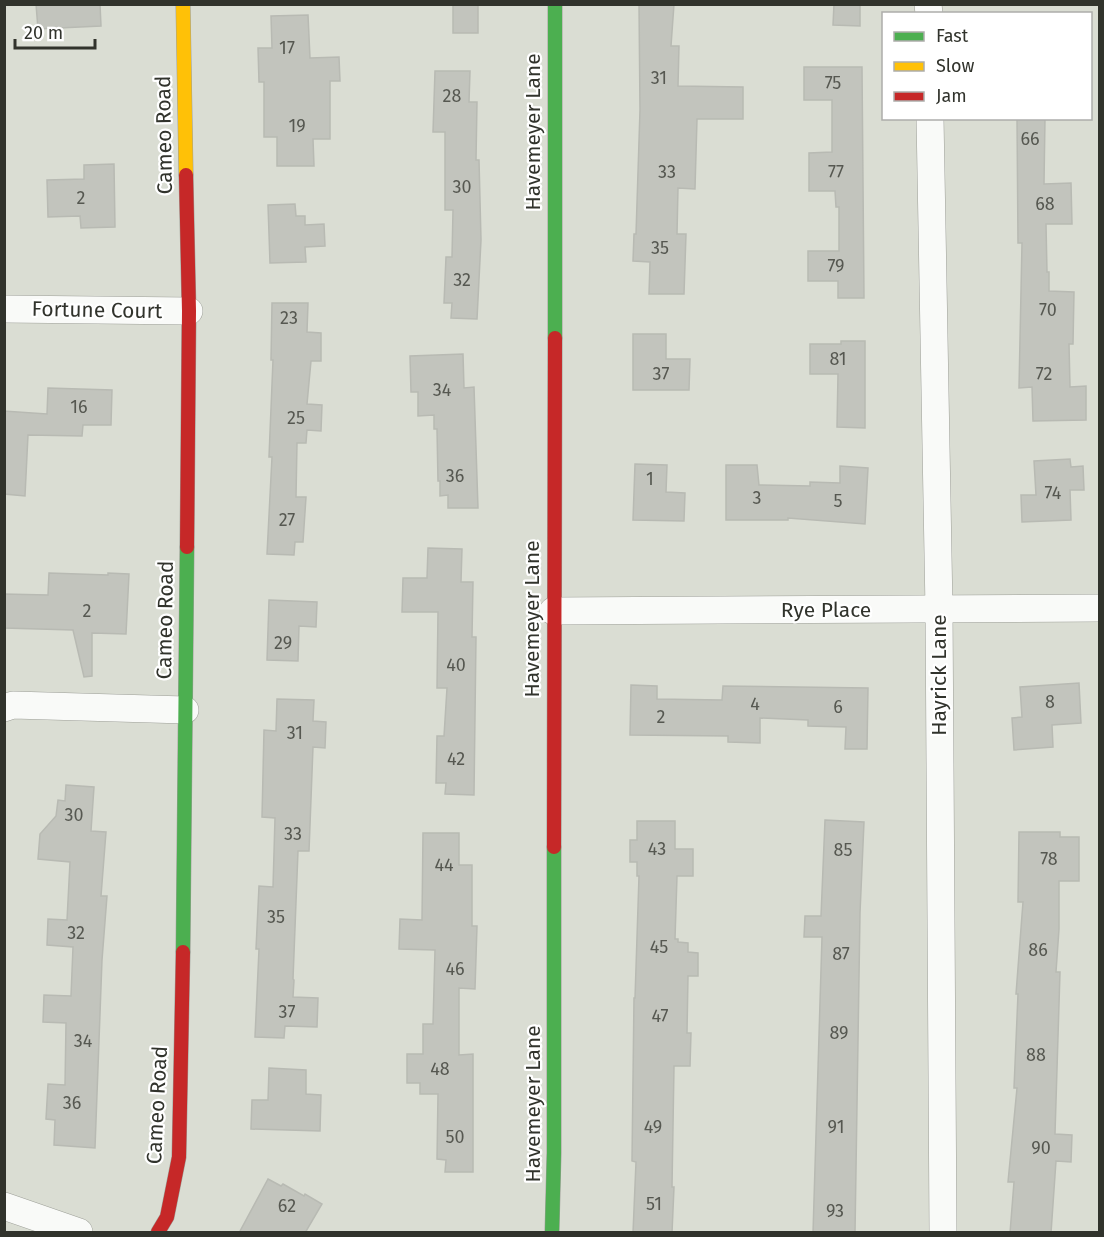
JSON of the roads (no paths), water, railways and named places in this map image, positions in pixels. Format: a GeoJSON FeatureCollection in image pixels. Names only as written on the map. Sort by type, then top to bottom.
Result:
{"type":"FeatureCollection","features":[{"type":"Feature","properties":{"kind":"street","name":"Cameo Road"},"geometry":{"type":"LineString","coordinates":[[158,1233],[167,1217],[179,1157],[183,975],[189,311],[183,4]]}},
{"type":"Feature","properties":{"kind":"street","name":"Havemeyer Lane"},"geometry":{"type":"LineString","coordinates":[[552,1233],[554,1153],[555,4]]}},
{"type":"Feature","properties":{"kind":"street","name":"Hayrick Lane"},"geometry":{"type":"LineString","coordinates":[[930,120],[939,609],[942,1233]]}},
{"type":"Feature","properties":{"kind":"street","name":"Fortune Court"},"geometry":{"type":"LineString","coordinates":[[4,309],[189,311]]}},
{"type":"Feature","properties":{"kind":"street","name":"Rye Place"},"geometry":{"type":"LineString","coordinates":[[553,611],[1100,608]]}},
{"type":"Feature","properties":{"kind":"street"},"geometry":{"type":"LineString","coordinates":[[4,708],[13,705],[185,710]]}},
{"type":"Feature","properties":{"kind":"street"},"geometry":{"type":"LineString","coordinates":[[4,1206],[79,1233]]}}]}
